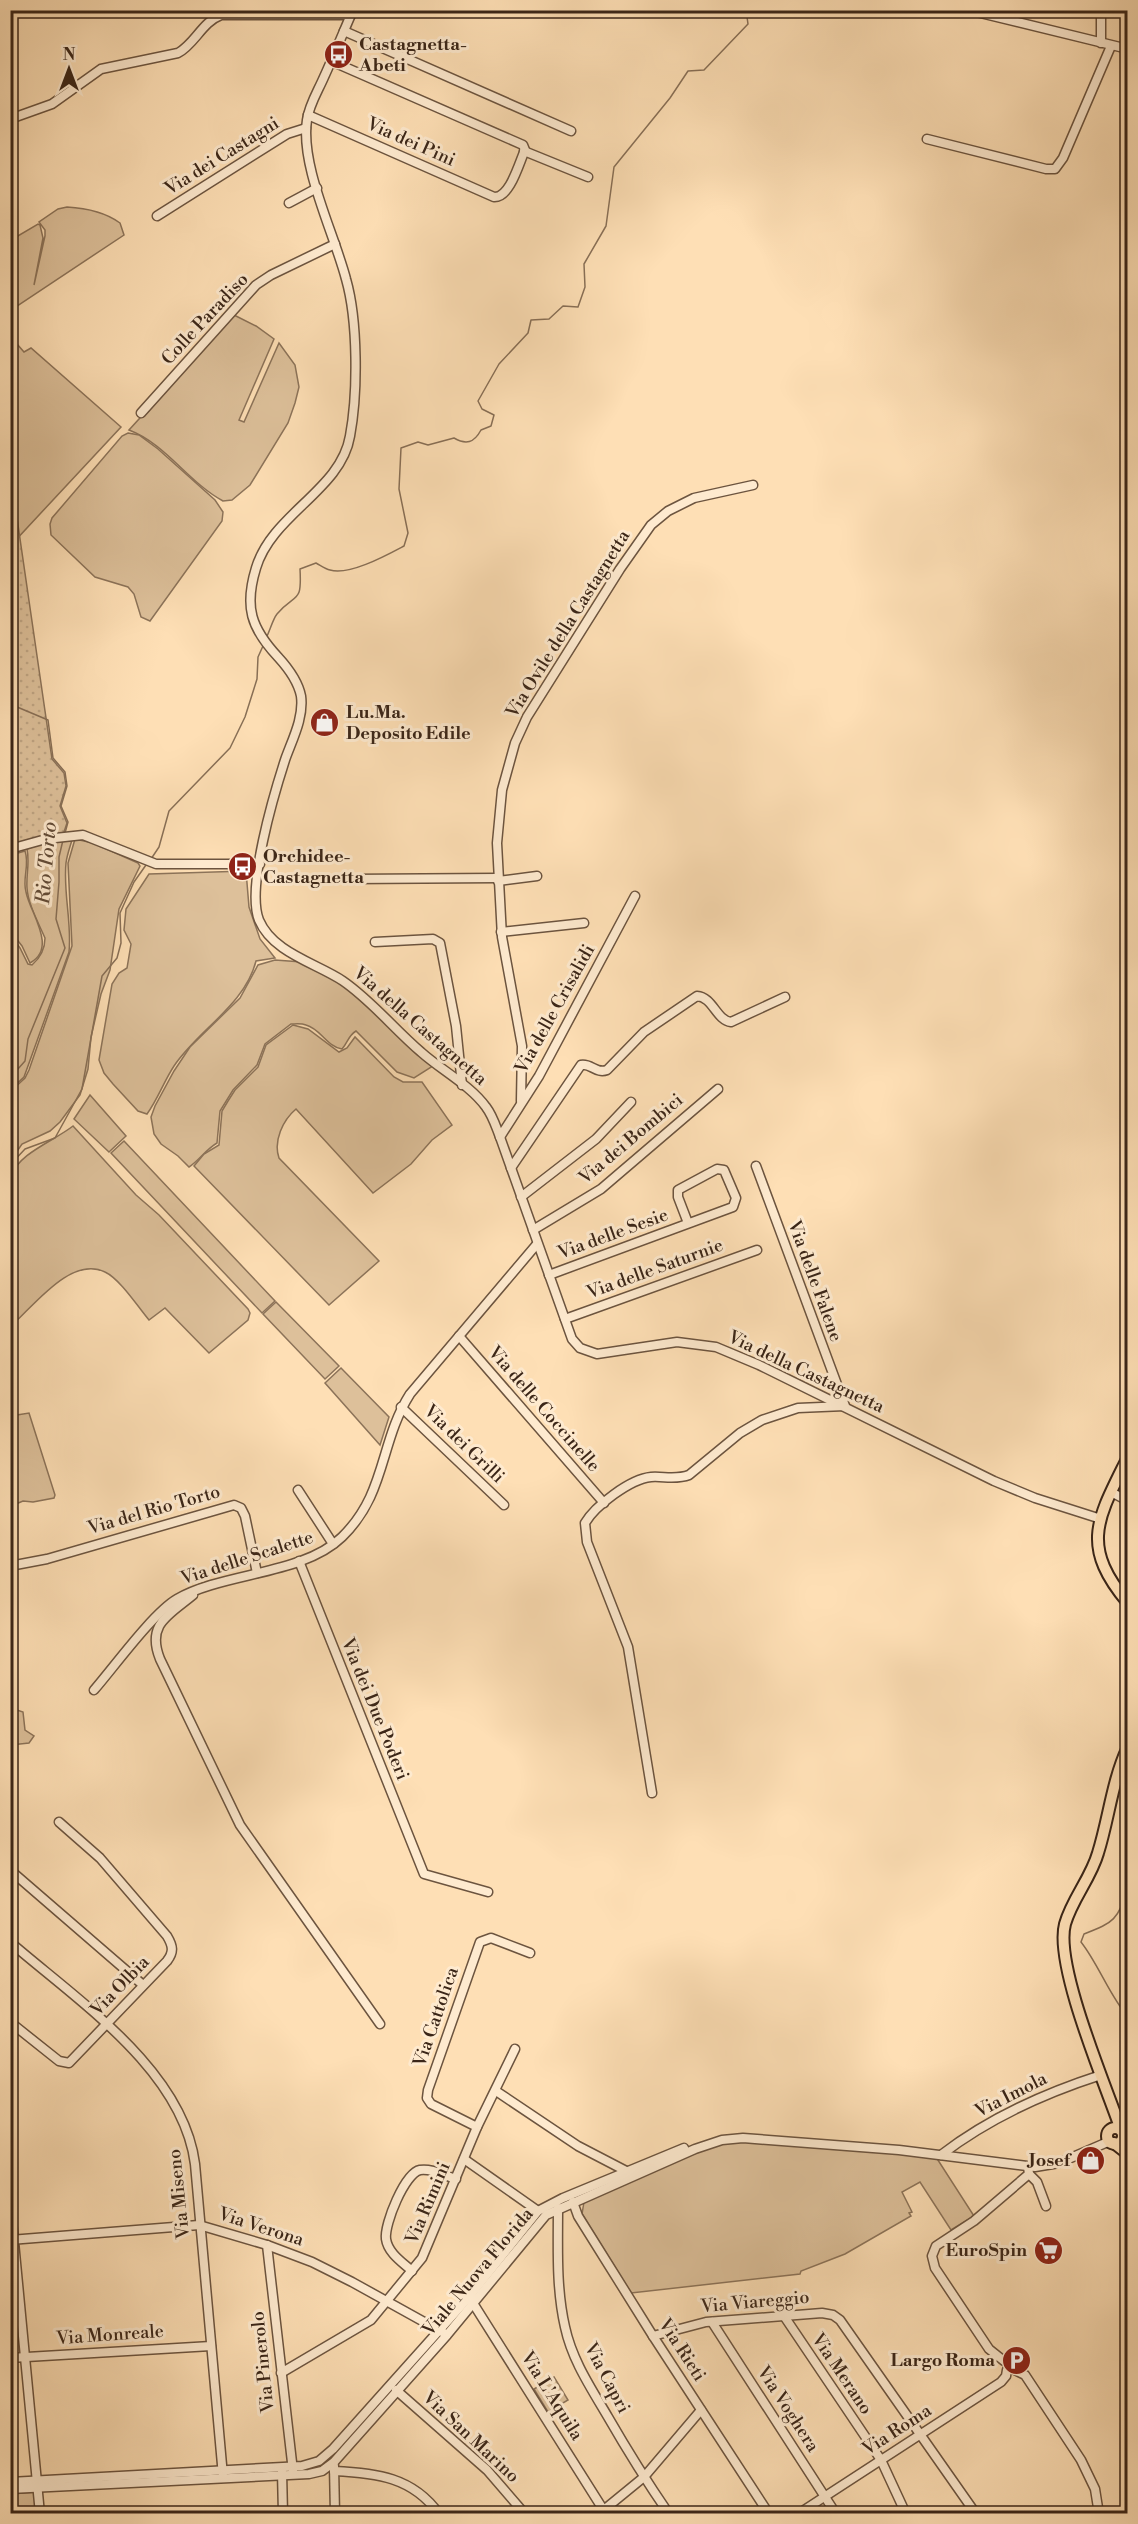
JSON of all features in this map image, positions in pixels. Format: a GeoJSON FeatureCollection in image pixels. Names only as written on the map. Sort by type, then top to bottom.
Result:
{"type":"FeatureCollection","features":[{"type":"Feature","properties":{"kind":"main road"},"geometry":{"type":"LineString","coordinates":[[1128,1457],[1111,1492],[1101,1520],[1098,1542],[1101,1562],[1109,1579],[1128,1602]]}},
{"type":"Feature","properties":{"kind":"main road"},"geometry":{"type":"LineString","coordinates":[[1128,1748],[1116,1781],[1094,1867],[1067,1920],[1063,1942],[1066,1963],[1103,2080],[1114,2136],[1128,2153]]}},
{"type":"Feature","properties":{"kind":"street"},"geometry":{"type":"LineString","coordinates":[[968,10],[1128,49]]}},
{"type":"Feature","properties":{"kind":"street"},"geometry":{"type":"LineString","coordinates":[[1101,10],[1101,43]]}},
{"type":"Feature","properties":{"kind":"street"},"geometry":{"type":"LineString","coordinates":[[10,119],[52,104],[101,69],[178,53],[189,45],[210,21],[221,15],[352,13]]}},
{"type":"Feature","properties":{"kind":"street","name":"Via della Castagnetta"},"geometry":{"type":"LineString","coordinates":[[352,13],[308,115],[306,128],[307,152],[348,287],[353,326],[353,411],[350,439],[335,471],[280,527],[262,553],[253,577],[250,602],[251,618],[261,638],[295,679],[301,694],[302,706],[275,790],[260,864],[255,906],[261,924],[269,936],[283,948],[331,973],[357,991],[410,1042],[486,1106],[500,1137],[575,1344],[591,1353],[610,1354],[677,1342],[709,1345],[744,1358],[845,1406],[994,1481],[1101,1520]]}},
{"type":"Feature","properties":{"kind":"street"},"geometry":{"type":"LineString","coordinates":[[344,31],[571,131]]}},
{"type":"Feature","properties":{"kind":"street"},"geometry":{"type":"LineString","coordinates":[[927,139],[1046,170],[1055,169],[1063,158],[1111,46]]}},
{"type":"Feature","properties":{"kind":"street"},"geometry":{"type":"LineString","coordinates":[[331,61],[521,145],[524,151],[588,177]]}},
{"type":"Feature","properties":{"kind":"street","name":"Via dei Pini"},"geometry":{"type":"LineString","coordinates":[[308,115],[492,197],[501,198],[507,192],[524,151]]}},
{"type":"Feature","properties":{"kind":"street","name":"Via dei Castagni"},"geometry":{"type":"LineString","coordinates":[[157,216],[287,134],[306,128]]}},
{"type":"Feature","properties":{"kind":"street"},"geometry":{"type":"LineString","coordinates":[[289,203],[318,188]]}},
{"type":"Feature","properties":{"kind":"street","name":"Colle Paradiso"},"geometry":{"type":"LineString","coordinates":[[141,413],[256,285],[335,244]]}},
{"type":"Feature","properties":{"kind":"street","name":"Via Ovile della Castagnetta"},"geometry":{"type":"LineString","coordinates":[[521,1101],[522,1042],[501,932],[498,879],[499,815],[504,779],[516,739],[525,720],[648,528],[668,511],[704,495],[753,484]]}},
{"type":"Feature","properties":{"kind":"street"},"geometry":{"type":"LineString","coordinates":[[10,849],[68,836],[90,836],[145,861],[159,864],[260,864]]}},
{"type":"Feature","properties":{"kind":"street"},"geometry":{"type":"LineString","coordinates":[[349,879],[498,879],[537,876]]}},
{"type":"Feature","properties":{"kind":"street","name":"Via delle Crisalidi"},"geometry":{"type":"LineString","coordinates":[[500,1137],[543,1068],[635,896]]}},
{"type":"Feature","properties":{"kind":"street"},"geometry":{"type":"LineString","coordinates":[[501,932],[584,923]]}},
{"type":"Feature","properties":{"kind":"street"},"geometry":{"type":"LineString","coordinates":[[375,942],[433,939],[440,943],[456,1026],[462,1085]]}},
{"type":"Feature","properties":{"kind":"street"},"geometry":{"type":"LineString","coordinates":[[511,1168],[581,1065],[587,1065],[599,1071],[607,1070],[644,1032],[697,996],[705,998],[723,1019],[731,1022],[786,997]]}},
{"type":"Feature","properties":{"kind":"street","name":"Via dei Bombici"},"geometry":{"type":"LineString","coordinates":[[533,1230],[601,1189],[718,1089]]}},
{"type":"Feature","properties":{"kind":"street"},"geometry":{"type":"LineString","coordinates":[[521,1197],[591,1143],[631,1102]]}},
{"type":"Feature","properties":{"kind":"street","name":"Via delle Falene"},"geometry":{"type":"LineString","coordinates":[[756,1166],[845,1406]]}},
{"type":"Feature","properties":{"kind":"street","name":"Via delle Sesie"},"geometry":{"type":"LineString","coordinates":[[549,1275],[735,1206],[736,1198],[724,1170],[717,1169],[678,1190],[678,1197],[688,1223]]}},
{"type":"Feature","properties":{"kind":"street","name":"Via delle Scalette"},"geometry":{"type":"LineString","coordinates":[[94,1690],[164,1609],[177,1599],[198,1590],[299,1561],[333,1545],[355,1523],[369,1502],[401,1407],[412,1390],[537,1244]]}},
{"type":"Feature","properties":{"kind":"street","name":"Via delle Saturnie"},"geometry":{"type":"LineString","coordinates":[[565,1319],[757,1250]]}},
{"type":"Feature","properties":{"kind":"street","name":"Via delle Coccinelle"},"geometry":{"type":"LineString","coordinates":[[459,1336],[604,1503]]}},
{"type":"Feature","properties":{"kind":"street"},"geometry":{"type":"LineString","coordinates":[[652,1792],[627,1642],[585,1533],[586,1520],[604,1503],[641,1479],[688,1474],[745,1430],[774,1416],[803,1407],[840,1408],[845,1406]]}},
{"type":"Feature","properties":{"kind":"street","name":"Via dei Grilli"},"geometry":{"type":"LineString","coordinates":[[401,1407],[504,1505]]}},
{"type":"Feature","properties":{"kind":"street"},"geometry":{"type":"LineString","coordinates":[[298,1490],[333,1545]]}},
{"type":"Feature","properties":{"kind":"street"},"geometry":{"type":"LineString","coordinates":[[1111,1492],[1128,1501]]}},
{"type":"Feature","properties":{"kind":"street","name":"Via del Rio Torto"},"geometry":{"type":"LineString","coordinates":[[10,1566],[47,1559],[234,1504],[241,1508],[245,1516],[257,1573]]}},
{"type":"Feature","properties":{"kind":"street","name":"Via dei Due Poderi"},"geometry":{"type":"LineString","coordinates":[[299,1561],[424,1875],[489,1892]]}},
{"type":"Feature","properties":{"kind":"street"},"geometry":{"type":"LineString","coordinates":[[198,1590],[158,1627],[155,1637],[159,1657],[240,1825],[380,2024]]}},
{"type":"Feature","properties":{"kind":"street","name":"Via Olbia"},"geometry":{"type":"LineString","coordinates":[[12,2027],[65,2064],[71,2061],[169,1959],[172,1951],[171,1943],[100,1858],[58,1822]]}},
{"type":"Feature","properties":{"kind":"street"},"geometry":{"type":"LineString","coordinates":[[10,1870],[143,1985]]}},
{"type":"Feature","properties":{"kind":"street","name":"Via Cattolica"},"geometry":{"type":"LineString","coordinates":[[477,2127],[431,2104],[427,2098],[428,2090],[480,1942],[490,1938],[530,1953]]}},
{"type":"Feature","properties":{"kind":"street","name":"Via Miseno"},"geometry":{"type":"LineString","coordinates":[[10,1942],[106,2024],[131,2049],[157,2080],[186,2126],[194,2158],[223,2474]]}},
{"type":"Feature","properties":{"kind":"street","name":"Via Rimini"},"geometry":{"type":"LineString","coordinates":[[281,2373],[359,2328],[375,2315],[412,2271],[426,2251],[477,2127],[515,2049]]}},
{"type":"Feature","properties":{"kind":"street","name":"Via Imola"},"geometry":{"type":"LineString","coordinates":[[944,2153],[1035,2099],[1103,2080]]}},
{"type":"Feature","properties":{"kind":"street"},"geometry":{"type":"LineString","coordinates":[[496,2091],[582,2149],[630,2174]]}},
{"type":"Feature","properties":{"kind":"street","name":"Viale Nuova Florida"},"geometry":{"type":"LineString","coordinates":[[10,2482],[37,2484],[282,2471],[317,2473],[334,2462],[542,2219],[558,2208],[700,2142],[737,2134],[1040,2162],[1058,2158],[1114,2136]]}},
{"type":"Feature","properties":{"kind":"street","name":"Viale Nuova Florida"},"geometry":{"type":"LineString","coordinates":[[944,2153],[1028,2171],[1059,2163],[1114,2136]]}},
{"type":"Feature","properties":{"kind":"street"},"geometry":{"type":"LineString","coordinates":[[464,2159],[538,2211]]}},
{"type":"Feature","properties":{"kind":"street"},"geometry":{"type":"LineString","coordinates":[[412,2271],[394,2254],[386,2238],[388,2223],[406,2182],[413,2173],[422,2170],[456,2179]]}},
{"type":"Feature","properties":{"kind":"street"},"geometry":{"type":"LineString","coordinates":[[1046,2206],[1036,2180],[1028,2171],[974,2221],[937,2244],[932,2253],[934,2266],[990,2351],[1007,2366],[1025,2375],[1084,2464],[1095,2489],[1100,2514]]}},
{"type":"Feature","properties":{"kind":"street","name":"Viale Nuova Florida"},"geometry":{"type":"LineString","coordinates":[[471,2300],[538,2211],[556,2201],[630,2174]]}},
{"type":"Feature","properties":{"kind":"street"},"geometry":{"type":"LineString","coordinates":[[10,2200],[40,2514]]}},
{"type":"Feature","properties":{"kind":"street","name":"Via Rieti"},"geometry":{"type":"LineString","coordinates":[[573,2202],[578,2216],[652,2336],[769,2514]]}},
{"type":"Feature","properties":{"kind":"street","name":"Via Capri"},"geometry":{"type":"LineString","coordinates":[[558,2208],[562,2312],[569,2340],[582,2372],[644,2477],[669,2514]]}},
{"type":"Feature","properties":{"kind":"street","name":"Via Verona"},"geometry":{"type":"LineString","coordinates":[[13,2240],[199,2225],[267,2245],[332,2271],[443,2333]]}},
{"type":"Feature","properties":{"kind":"street","name":"Via Pinerolo"},"geometry":{"type":"LineString","coordinates":[[267,2245],[292,2471]]}},
{"type":"Feature","properties":{"kind":"street","name":"Via L'Aquila"},"geometry":{"type":"LineString","coordinates":[[471,2300],[604,2513]]}},
{"type":"Feature","properties":{"kind":"street","name":"Via Viareggio"},"geometry":{"type":"LineString","coordinates":[[652,2336],[712,2322],[826,2313],[836,2316],[976,2514]]}},
{"type":"Feature","properties":{"kind":"street","name":"Via Merano"},"geometry":{"type":"LineString","coordinates":[[784,2316],[881,2460],[906,2514]]}},
{"type":"Feature","properties":{"kind":"street","name":"Via Voghera"},"geometry":{"type":"LineString","coordinates":[[712,2322],[836,2514]]}},
{"type":"Feature","properties":{"kind":"street","name":"Via Monreale"},"geometry":{"type":"LineString","coordinates":[[10,2358],[211,2346]]}},
{"type":"Feature","properties":{"kind":"street","name":"Via Roma"},"geometry":{"type":"LineString","coordinates":[[798,2514],[1001,2382],[1006,2376],[1007,2366]]}},
{"type":"Feature","properties":{"kind":"street","name":"Viale Nuova Florida"},"geometry":{"type":"LineString","coordinates":[[292,2471],[316,2463],[395,2389]]}},
{"type":"Feature","properties":{"kind":"street","name":"Via San Marino"},"geometry":{"type":"LineString","coordinates":[[395,2389],[487,2470],[525,2514]]}},
{"type":"Feature","properties":{"kind":"street"},"geometry":{"type":"LineString","coordinates":[[604,2513],[644,2477],[700,2410]]}},
{"type":"Feature","properties":{"kind":"street"},"geometry":{"type":"LineString","coordinates":[[333,2449],[335,2514]]}},
{"type":"Feature","properties":{"kind":"street"},"geometry":{"type":"LineString","coordinates":[[282,2471],[283,2514]]}},
{"type":"Feature","properties":{"kind":"street"},"geometry":{"type":"LineString","coordinates":[[334,2471],[374,2473],[398,2480],[420,2493],[439,2514]]}},
{"type":"Feature","properties":{"kind":"street","name":"Viale Nuova Florida"},"geometry":{"type":"LineString","coordinates":[[10,2489],[37,2484]]}},
{"type":"Feature","properties":{"kind":"shaded area"},"geometry":{"type":"Polygon","coordinates":[[[67,207],[108,216],[120,223],[124,235],[11,310],[11,240],[38,224],[40,225],[43,238],[34,285],[45,236],[45,230],[39,222],[58,209],[67,207]]]}},
{"type":"Feature","properties":{"kind":"shaded area"},"geometry":{"type":"Polygon","coordinates":[[[234,315],[256,326],[274,339],[239,420],[244,422],[279,343],[295,365],[299,387],[288,423],[250,485],[232,500],[223,501],[199,484],[154,444],[129,430],[234,315]]]}},
{"type":"Feature","properties":{"kind":"shaded area"},"geometry":{"type":"Polygon","coordinates":[[[10,336],[24,352],[31,348],[121,427],[12,544],[10,336]]]}},
{"type":"Feature","properties":{"kind":"shaded area"},"geometry":{"type":"Polygon","coordinates":[[[128,433],[139,435],[158,449],[215,500],[223,512],[222,521],[150,621],[141,617],[134,594],[128,587],[95,577],[51,535],[52,518],[122,436],[128,433]]]}},
{"type":"Feature","properties":{"kind":"shaded area"},"geometry":{"type":"Polygon","coordinates":[[[10,470],[52,759],[64,773],[66,786],[60,806],[67,823],[63,835],[10,848],[10,470]]]}},
{"type":"Feature","properties":{"kind":"shaded area"},"geometry":{"type":"Polygon","coordinates":[[[75,839],[93,843],[138,863],[140,866],[119,909],[110,970],[101,994],[91,1037],[88,1069],[80,1095],[60,1122],[50,1131],[22,1144],[11,1160],[11,1091],[25,1078],[29,1070],[72,946],[68,863],[75,839]]]}},
{"type":"Feature","properties":{"kind":"shaded area"},"geometry":{"type":"Polygon","coordinates":[[[72,840],[66,860],[65,874],[69,952],[24,1077],[11,1089],[10,934],[28,964],[32,965],[42,953],[45,942],[29,900],[27,849],[40,844],[72,840]]]}},
{"type":"Feature","properties":{"kind":"shaded area"},"geometry":{"type":"Polygon","coordinates":[[[25,851],[26,892],[42,939],[42,949],[38,957],[30,963],[22,946],[11,932],[11,855],[25,851]]]}},
{"type":"Feature","properties":{"kind":"shaded area"},"geometry":{"type":"Polygon","coordinates":[[[246,871],[249,907],[260,939],[275,958],[256,961],[242,991],[184,1053],[170,1072],[147,1114],[138,1111],[104,1073],[99,1060],[112,984],[119,973],[127,968],[131,944],[124,930],[126,909],[149,874],[246,871]]]}},
{"type":"Feature","properties":{"kind":"shaded area"},"geometry":{"type":"Polygon","coordinates":[[[275,960],[302,962],[340,982],[433,1066],[414,1078],[397,1072],[356,1031],[342,1049],[332,1045],[311,1027],[291,1024],[265,1044],[257,1065],[233,1090],[220,1111],[217,1143],[189,1167],[161,1144],[154,1134],[151,1117],[155,1106],[190,1047],[240,998],[258,965],[275,960]]]}},
{"type":"Feature","properties":{"kind":"shaded area"},"geometry":{"type":"Polygon","coordinates":[[[293,1025],[308,1029],[339,1052],[347,1048],[355,1037],[394,1077],[403,1082],[422,1082],[452,1125],[432,1140],[411,1164],[373,1193],[296,1109],[287,1119],[278,1138],[279,1158],[379,1261],[329,1305],[194,1166],[204,1154],[219,1145],[222,1111],[235,1090],[258,1067],[266,1045],[293,1025]]]}},
{"type":"Feature","properties":{"kind":"shaded area"},"geometry":{"type":"Polygon","coordinates":[[[90,1095],[126,1136],[109,1152],[74,1119],[90,1095]]]}},
{"type":"Feature","properties":{"kind":"shaded area"},"geometry":{"type":"Polygon","coordinates":[[[73,1126],[136,1195],[159,1215],[248,1309],[250,1313],[248,1320],[209,1353],[165,1308],[149,1320],[117,1281],[105,1272],[92,1269],[79,1271],[66,1277],[41,1296],[11,1326],[11,1176],[15,1168],[29,1154],[73,1126]]]}},
{"type":"Feature","properties":{"kind":"shaded area"},"geometry":{"type":"Polygon","coordinates":[[[124,1141],[275,1301],[262,1313],[111,1153],[124,1141]]]}},
{"type":"Feature","properties":{"kind":"shaded area"},"geometry":{"type":"Polygon","coordinates":[[[276,1302],[339,1366],[325,1379],[263,1314],[276,1302]]]}},
{"type":"Feature","properties":{"kind":"shaded area"},"geometry":{"type":"Polygon","coordinates":[[[341,1368],[389,1417],[380,1445],[325,1383],[341,1368]]]}},
{"type":"Feature","properties":{"kind":"shaded area"},"geometry":{"type":"Polygon","coordinates":[[[29,1413],[55,1495],[54,1498],[33,1502],[23,1501],[11,1506],[11,1416],[29,1413]]]}},
{"type":"Feature","properties":{"kind":"shaded area"},"geometry":{"type":"Polygon","coordinates":[[[11,1708],[23,1712],[25,1730],[34,1736],[29,1743],[11,1745],[11,1708]]]}},
{"type":"Feature","properties":{"kind":"shaded area"},"geometry":{"type":"Polygon","coordinates":[[[747,2141],[936,2157],[974,2216],[951,2230],[920,2182],[902,2192],[912,2212],[909,2213],[911,2216],[845,2254],[801,2271],[800,2274],[631,2293],[582,2214],[584,2202],[588,2198],[711,2147],[747,2141]]]}},
{"type":"Feature","properties":{"kind":"shaded area"},"geometry":{"type":"Polygon","coordinates":[[[554,2377],[568,2400],[548,2412],[534,2389],[554,2377]]]}},
{"type":"Feature","properties":{"kind":"shaded area"},"geometry":{"type":"Polygon","coordinates":[[[35,2492],[37,2513],[11,2514],[11,2494],[35,2492]]]}},
{"type":"Feature","properties":{"kind":"waterway"},"geometry":{"type":"LineString","coordinates":[[267,636],[277,614],[299,593],[300,569],[316,563],[330,570],[347,570],[368,564],[404,546],[408,533],[399,489],[401,448],[418,442],[428,445],[454,438],[462,442],[469,442],[476,438],[481,430],[491,426],[494,415],[482,409],[478,401],[499,364],[528,333],[531,320],[549,319],[563,306],[578,307],[585,287],[584,264],[606,226],[614,167],[670,98],[688,71],[704,70],[748,24],[746,10]]}},
{"type":"Feature","properties":{"kind":"waterway"},"geometry":{"type":"LineString","coordinates":[[151,859],[159,847],[169,811],[230,748],[245,717],[257,679],[258,657],[263,646]]}},
{"type":"Feature","properties":{"kind":"waterway","name":"Rio Torto"},"geometry":{"type":"LineString","coordinates":[[10,704],[48,720],[53,758],[65,772],[67,786],[61,806],[68,822],[65,833]]}},
{"type":"Feature","properties":{"kind":"waterway","name":"Rio Torto"},"geometry":{"type":"LineString","coordinates":[[10,1078],[25,1061],[28,1039],[65,948],[56,919],[59,857],[63,840]]}},
{"type":"Feature","properties":{"kind":"waterway"},"geometry":{"type":"LineString","coordinates":[[10,1165],[25,1149],[55,1138],[82,1089],[102,976],[117,958],[121,943],[120,913],[134,882],[146,865]]}},
{"type":"Feature","properties":{"kind":"waterway"},"geometry":{"type":"LineString","coordinates":[[1128,1889],[1114,1919],[1084,1934],[1081,1942],[1128,2017]]}},
{"type":"Feature","properties":{"kind":"place","name":"Castagnetta- Abeti"},"geometry":{"type":"Point","coordinates":[338,54]}},
{"type":"Feature","properties":{"kind":"place","name":"Lu.Ma. Deposito Edile"},"geometry":{"type":"Point","coordinates":[325,722]}},
{"type":"Feature","properties":{"kind":"place","name":"Orchidee- Castagnetta"},"geometry":{"type":"Point","coordinates":[242,866]}},
{"type":"Feature","properties":{"kind":"place","name":"Josef"},"geometry":{"type":"Point","coordinates":[1091,2160]}},
{"type":"Feature","properties":{"kind":"place","name":"EuroSpin"},"geometry":{"type":"Point","coordinates":[1048,2250]}},
{"type":"Feature","properties":{"kind":"place","name":"Largo Roma"},"geometry":{"type":"Point","coordinates":[1016,2360]}}]}
